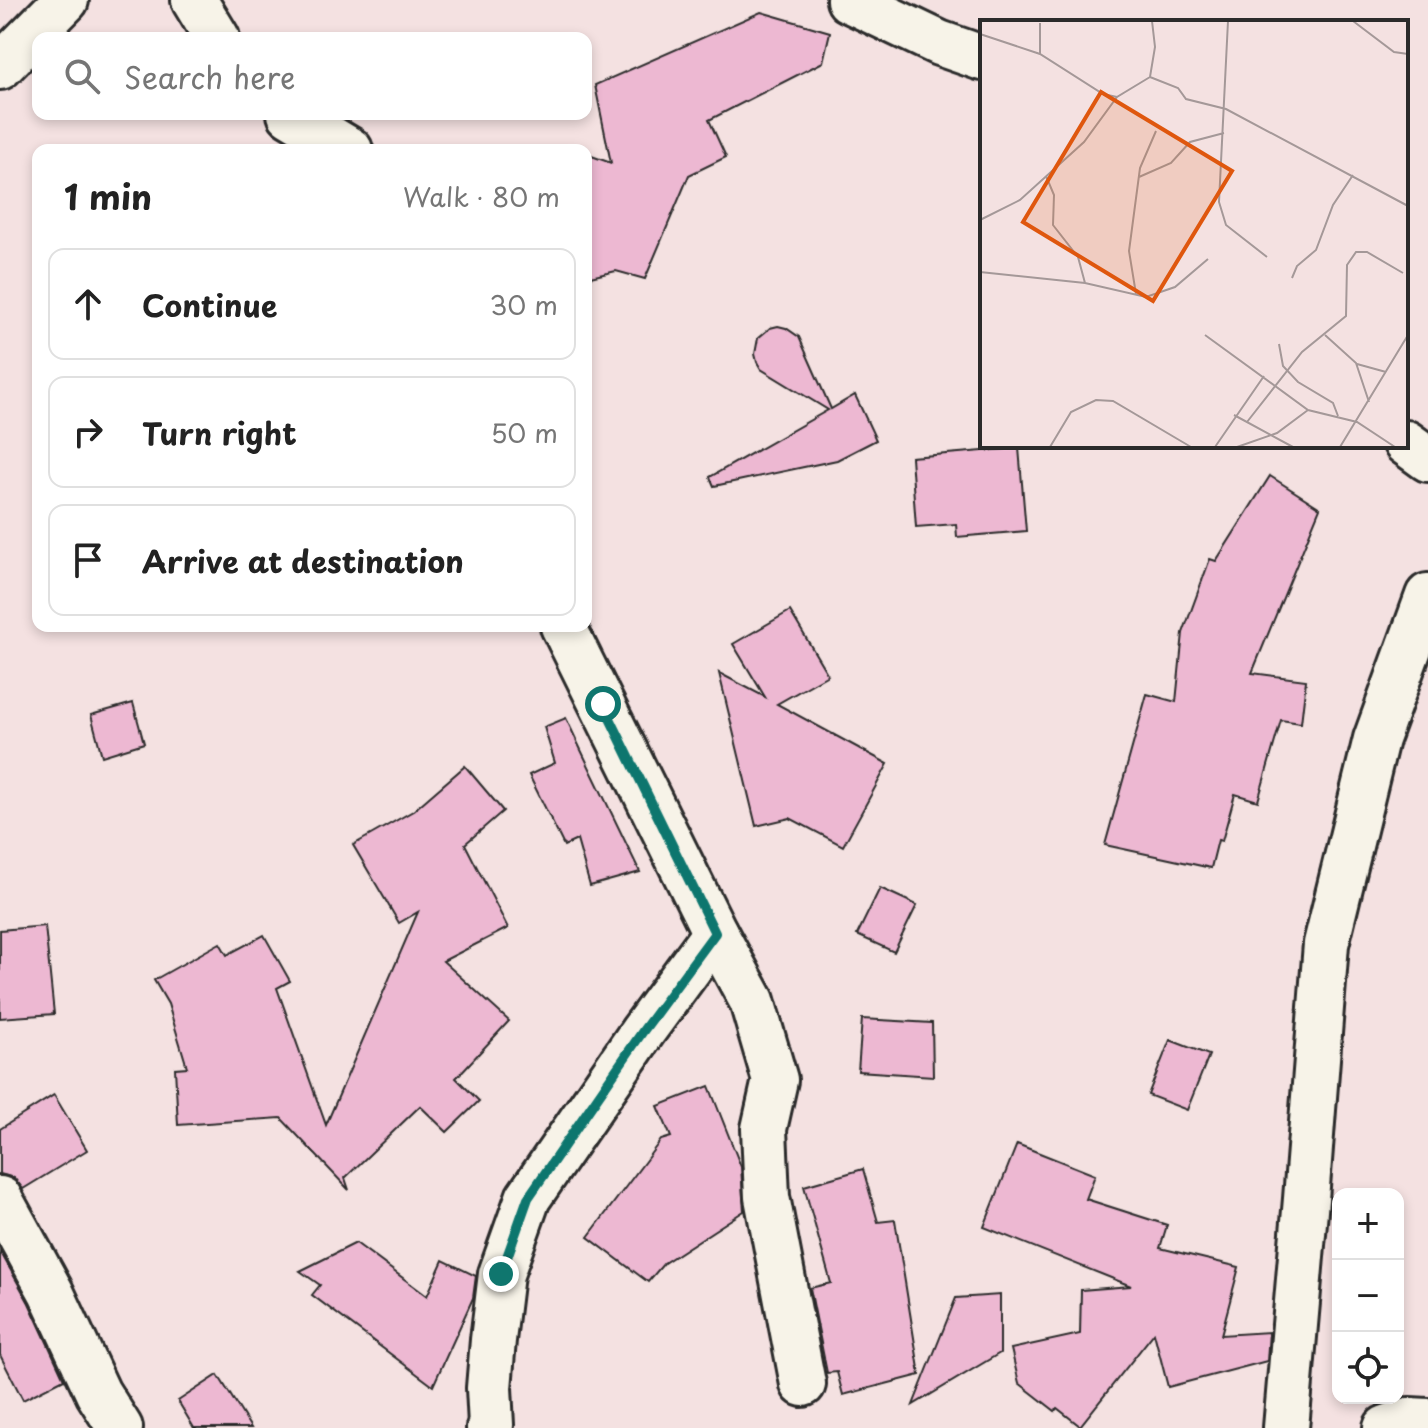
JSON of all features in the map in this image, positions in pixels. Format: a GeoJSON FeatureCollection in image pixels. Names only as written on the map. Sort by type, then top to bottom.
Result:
{"type":"FeatureCollection","features":[{"type":"Feature","properties":{"kind":"street"},"geometry":{"type":"LineString","coordinates":[[34,32],[66,0]]}},
{"type":"Feature","properties":{"kind":"street"},"geometry":{"type":"LineString","coordinates":[[194,0],[213,32]]}},
{"type":"Feature","properties":{"kind":"street"},"geometry":{"type":"LineString","coordinates":[[849,0],[939,43],[980,57]]}},
{"type":"Feature","properties":{"kind":"street"},"geometry":{"type":"LineString","coordinates":[[0,67],[32,35]]}},
{"type":"Feature","properties":{"kind":"street"},"geometry":{"type":"LineString","coordinates":[[300,120],[340,144]]}},
{"type":"Feature","properties":{"kind":"street"},"geometry":{"type":"LineString","coordinates":[[1408,444],[1428,459]]}},
{"type":"Feature","properties":{"kind":"street"},"geometry":{"type":"LineString","coordinates":[[1286,1428],[1326,944],[1376,739],[1428,596]]}},
{"type":"Feature","properties":{"kind":"street"},"geometry":{"type":"LineString","coordinates":[[566,632],[715,933],[752,1001],[775,1080],[764,1129],[767,1197],[803,1384]]}},
{"type":"Feature","properties":{"kind":"street"},"geometry":{"type":"LineString","coordinates":[[489,1428],[489,1388],[501,1274],[528,1198],[715,933]]}},
{"type":"Feature","properties":{"kind":"street"},"geometry":{"type":"LineString","coordinates":[[0,1199],[51,1292],[98,1393],[120,1428]]}},
{"type":"Feature","properties":{"kind":"street"},"geometry":{"type":"LineString","coordinates":[[1386,1428],[1409,1420],[1428,1421]]}},
{"type":"Feature","properties":{"kind":"building"},"geometry":{"type":"Polygon","coordinates":[[[761,12],[830,32],[823,62],[709,120],[726,157],[689,175],[645,279],[616,271],[592,277],[592,156],[611,163],[595,85],[761,12]]]}},
{"type":"Feature","properties":{"kind":"building"},"geometry":{"type":"Polygon","coordinates":[[[778,326],[799,337],[831,409],[855,395],[876,440],[837,460],[714,486],[710,477],[828,410],[761,369],[755,354],[758,338],[770,328],[778,326]]]}},
{"type":"Feature","properties":{"kind":"building"},"geometry":{"type":"Polygon","coordinates":[[[1019,448],[1026,531],[957,537],[956,524],[916,527],[911,457],[1019,448]]]}},
{"type":"Feature","properties":{"kind":"building"},"geometry":{"type":"Polygon","coordinates":[[[1270,476],[1320,508],[1252,673],[1306,680],[1301,723],[1281,720],[1258,801],[1235,794],[1211,868],[1105,845],[1147,694],[1176,702],[1183,633],[1210,559],[1216,561],[1270,476]]]}},
{"type":"Feature","properties":{"kind":"building"},"geometry":{"type":"Polygon","coordinates":[[[790,611],[828,675],[777,704],[888,764],[843,846],[790,818],[756,826],[719,673],[765,697],[733,644],[790,611]]]}},
{"type":"Feature","properties":{"kind":"building"},"geometry":{"type":"Polygon","coordinates":[[[133,703],[144,743],[102,756],[91,715],[133,703]]]}},
{"type":"Feature","properties":{"kind":"building"},"geometry":{"type":"Polygon","coordinates":[[[566,718],[640,872],[590,886],[577,840],[564,846],[529,775],[555,763],[544,727],[566,718]]]}},
{"type":"Feature","properties":{"kind":"building"},"geometry":{"type":"Polygon","coordinates":[[[465,766],[503,811],[465,844],[508,928],[443,961],[509,1021],[456,1078],[479,1101],[447,1132],[420,1106],[345,1178],[349,1190],[281,1118],[178,1125],[175,1068],[187,1067],[168,1004],[154,980],[220,943],[227,955],[264,935],[290,981],[277,988],[326,1125],[418,912],[399,923],[353,845],[413,811],[465,766]]]}},
{"type":"Feature","properties":{"kind":"building"},"geometry":{"type":"Polygon","coordinates":[[[880,888],[917,905],[894,952],[857,935],[880,888]]]}},
{"type":"Feature","properties":{"kind":"building"},"geometry":{"type":"Polygon","coordinates":[[[45,926],[54,1014],[0,1018],[0,930],[45,926]]]}},
{"type":"Feature","properties":{"kind":"building"},"geometry":{"type":"Polygon","coordinates":[[[862,1019],[932,1023],[933,1076],[858,1071],[862,1019]]]}},
{"type":"Feature","properties":{"kind":"building"},"geometry":{"type":"Polygon","coordinates":[[[1170,1040],[1209,1055],[1187,1110],[1148,1095],[1170,1040]]]}},
{"type":"Feature","properties":{"kind":"building"},"geometry":{"type":"Polygon","coordinates":[[[709,1086],[741,1167],[744,1211],[664,1263],[648,1282],[588,1237],[661,1140],[671,1137],[658,1106],[709,1086]]]}},
{"type":"Feature","properties":{"kind":"building"},"geometry":{"type":"Polygon","coordinates":[[[54,1095],[87,1150],[23,1189],[14,1178],[0,1174],[0,1129],[54,1095]]]}},
{"type":"Feature","properties":{"kind":"building"},"geometry":{"type":"Polygon","coordinates":[[[1017,1144],[1095,1175],[1086,1199],[1167,1225],[1160,1248],[1239,1267],[1221,1335],[1269,1332],[1267,1361],[1168,1387],[1154,1333],[1080,1426],[1019,1383],[1011,1349],[1080,1334],[1081,1290],[1131,1286],[984,1227],[1017,1144]]]}},
{"type":"Feature","properties":{"kind":"building"},"geometry":{"type":"Polygon","coordinates":[[[863,1169],[878,1222],[895,1220],[920,1375],[843,1395],[837,1372],[827,1373],[810,1288],[831,1283],[804,1186],[863,1169]]]}},
{"type":"Feature","properties":{"kind":"building"},"geometry":{"type":"Polygon","coordinates":[[[356,1243],[427,1296],[443,1260],[476,1276],[473,1298],[433,1386],[312,1295],[320,1285],[300,1271],[356,1243]]]}},
{"type":"Feature","properties":{"kind":"building"},"geometry":{"type":"Polygon","coordinates":[[[0,1251],[29,1303],[64,1379],[23,1400],[0,1355],[0,1251]]]}},
{"type":"Feature","properties":{"kind":"building"},"geometry":{"type":"Polygon","coordinates":[[[1000,1295],[1000,1353],[913,1405],[956,1298],[1000,1295]]]}},
{"type":"Feature","properties":{"kind":"building"},"geometry":{"type":"Polygon","coordinates":[[[218,1375],[251,1428],[194,1428],[178,1401],[218,1375]]]}},
{"type":"Feature","properties":{"kind":"route"},"geometry":{"type":"LineString","coordinates":[[501,1274],[528,1198],[715,933],[603,704]]}}]}
